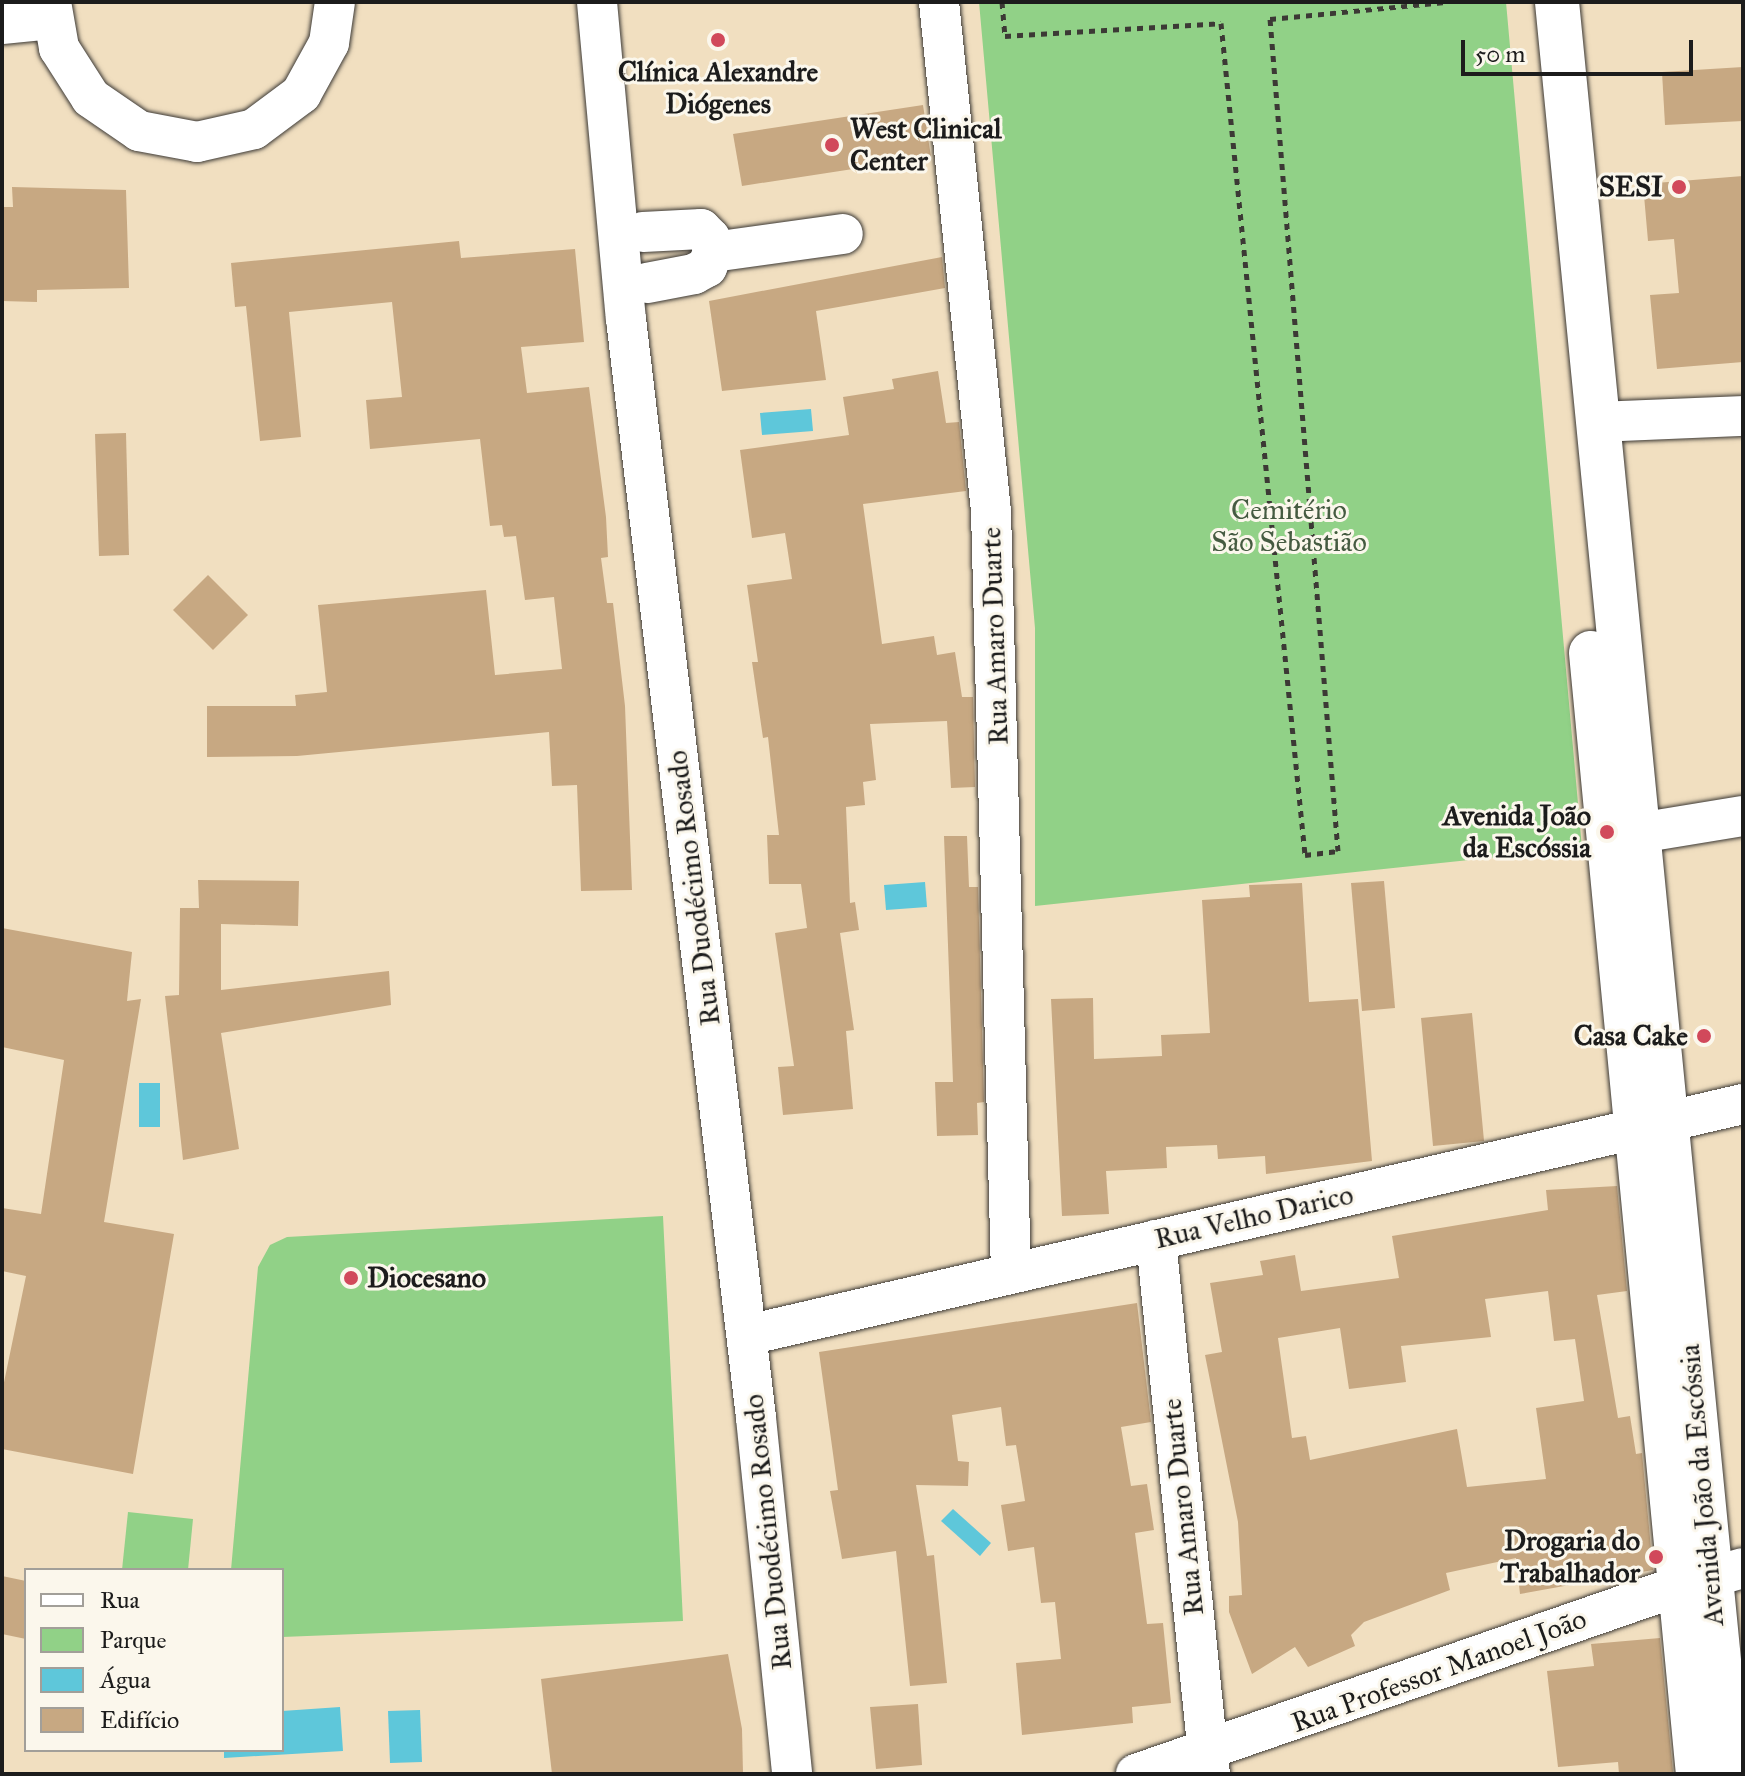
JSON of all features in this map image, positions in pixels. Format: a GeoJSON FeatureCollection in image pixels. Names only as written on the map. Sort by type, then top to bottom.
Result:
{"type":"FeatureCollection","features":[{"type":"Feature","properties":{"kind":"main road","name":"Avenida João da Escóssia"},"geometry":{"type":"LineString","coordinates":[[1527,2],[1653,1124],[1710,1577],[1730,1774]]}},
{"type":"Feature","properties":{"kind":"main road","name":"Avenida João da Escóssia"},"geometry":{"type":"LineString","coordinates":[[1557,2],[1639,833],[1653,1124]]}},
{"type":"Feature","properties":{"kind":"main road","name":"Avenida João da Escóssia"},"geometry":{"type":"LineString","coordinates":[[1698,1774],[1710,1577]]}},
{"type":"Feature","properties":{"kind":"street"},"geometry":{"type":"LineString","coordinates":[[2,24],[52,10],[73,74],[113,117],[167,140],[197,142],[254,129],[301,94],[329,43],[335,2]]}},
{"type":"Feature","properties":{"kind":"street","name":"Rua Duodécimo Rosado"},"geometry":{"type":"LineString","coordinates":[[597,2],[623,293],[756,1418],[792,1774]]}},
{"type":"Feature","properties":{"kind":"street","name":"Rua Duodécimo Rosado"},"geometry":{"type":"LineString","coordinates":[[623,2],[647,283],[816,1774]]}},
{"type":"Feature","properties":{"kind":"street","name":"Rua Amaro Duarte"},"geometry":{"type":"LineString","coordinates":[[939,2],[991,511],[1011,1273]]}},
{"type":"Feature","properties":{"kind":"street"},"geometry":{"type":"LineString","coordinates":[[643,232],[701,229],[710,238],[713,252],[707,267],[694,274],[647,283]]}},
{"type":"Feature","properties":{"kind":"street"},"geometry":{"type":"LineString","coordinates":[[713,252],[843,234]]}},
{"type":"Feature","properties":{"kind":"street"},"geometry":{"type":"LineString","coordinates":[[1599,422],[1743,416]]}},
{"type":"Feature","properties":{"kind":"street"},"geometry":{"type":"LineString","coordinates":[[1639,833],[1743,816]]}},
{"type":"Feature","properties":{"kind":"street","name":"Rua Velho Darico"},"geometry":{"type":"LineString","coordinates":[[765,1331],[1743,1104]]}},
{"type":"Feature","properties":{"kind":"street","name":"Rua Amaro Duarte"},"geometry":{"type":"LineString","coordinates":[[1156,1240],[1209,1764]]}},
{"type":"Feature","properties":{"kind":"street","name":"Rua Professor Manoel João"},"geometry":{"type":"LineString","coordinates":[[1136,1774],[1209,1764],[1710,1577]]}},
{"type":"Feature","properties":{"kind":"path"},"geometry":{"type":"LineString","coordinates":[[1002,2],[1005,36],[1221,23],[1305,855],[1338,851],[1270,19],[1445,2]]}},
{"type":"Feature","properties":{"kind":"green space","name":"Cemitério São Sebastião"},"geometry":{"type":"Polygon","coordinates":[[[979,2],[1506,2],[1582,848],[1035,906],[1035,628],[979,2]]]}},
{"type":"Feature","properties":{"kind":"green space"},"geometry":{"type":"Polygon","coordinates":[[[663,1216],[683,1621],[284,1637],[284,1568],[231,1568],[258,1267],[270,1245],[287,1237],[663,1216]]]}},
{"type":"Feature","properties":{"kind":"green space"},"geometry":{"type":"Polygon","coordinates":[[[128,1512],[193,1519],[188,1568],[122,1568],[128,1512]]]}},
{"type":"Feature","properties":{"kind":"water"},"geometry":{"type":"Polygon","coordinates":[[[811,409],[813,431],[762,435],[760,413],[811,409]]]}},
{"type":"Feature","properties":{"kind":"water"},"geometry":{"type":"Polygon","coordinates":[[[925,882],[927,907],[886,910],[884,885],[925,882]]]}},
{"type":"Feature","properties":{"kind":"water"},"geometry":{"type":"Polygon","coordinates":[[[139,1083],[160,1083],[160,1127],[139,1127],[139,1083]]]}},
{"type":"Feature","properties":{"kind":"water"},"geometry":{"type":"Polygon","coordinates":[[[953,1509],[991,1543],[980,1556],[941,1521],[953,1509]]]}},
{"type":"Feature","properties":{"kind":"water"},"geometry":{"type":"Polygon","coordinates":[[[340,1707],[343,1751],[224,1758],[224,1752],[284,1752],[284,1711],[340,1707]]]}},
{"type":"Feature","properties":{"kind":"water"},"geometry":{"type":"Polygon","coordinates":[[[420,1710],[422,1762],[390,1763],[388,1711],[420,1710]]]}},
{"type":"Feature","properties":{"kind":"building"},"geometry":{"type":"Polygon","coordinates":[[[1743,67],[1743,121],[1665,125],[1662,72],[1743,67]]]}},
{"type":"Feature","properties":{"kind":"building","name":"West Clinical Center"},"geometry":{"type":"Polygon","coordinates":[[[923,105],[931,157],[742,186],[733,134],[923,105]]]}},
{"type":"Feature","properties":{"kind":"building"},"geometry":{"type":"Polygon","coordinates":[[[1743,176],[1743,362],[1657,369],[1650,295],[1679,293],[1674,239],[1648,241],[1643,184],[1743,176]]]}},
{"type":"Feature","properties":{"kind":"building"},"geometry":{"type":"Polygon","coordinates":[[[12,187],[126,190],[129,288],[37,290],[37,302],[2,301],[2,207],[13,207],[12,187]]]}},
{"type":"Feature","properties":{"kind":"building"},"geometry":{"type":"Polygon","coordinates":[[[459,241],[461,258],[575,249],[584,342],[521,347],[527,393],[589,387],[606,517],[608,557],[601,558],[607,603],[613,603],[625,706],[632,890],[581,891],[577,785],[552,786],[549,732],[297,756],[207,757],[207,706],[296,706],[295,695],[327,692],[318,605],[486,590],[495,675],[562,669],[554,597],[525,600],[516,536],[504,537],[502,525],[490,526],[480,439],[370,449],[366,400],[402,397],[392,302],[289,312],[301,437],[260,441],[246,306],[235,307],[231,263],[459,241]]]}},
{"type":"Feature","properties":{"kind":"building"},"geometry":{"type":"Polygon","coordinates":[[[942,257],[945,288],[816,311],[826,380],[722,391],[709,301],[942,257]]]}},
{"type":"Feature","properties":{"kind":"building"},"geometry":{"type":"Polygon","coordinates":[[[938,371],[946,423],[959,422],[966,491],[863,504],[882,644],[934,636],[937,655],[955,652],[962,697],[973,697],[975,787],[951,788],[947,721],[870,724],[876,780],[863,782],[865,805],[846,807],[850,903],[855,902],[859,930],[840,933],[854,1030],[846,1031],[853,1109],[783,1115],[778,1067],[794,1066],[775,933],[807,928],[801,884],[769,884],[767,835],[779,835],[768,737],[763,738],[752,662],[758,662],[747,585],[792,579],[785,533],[752,538],[740,450],[849,435],[843,397],[894,389],[892,379],[938,371]]]}},
{"type":"Feature","properties":{"kind":"building"},"geometry":{"type":"Polygon","coordinates":[[[126,433],[129,555],[99,556],[95,434],[126,433]]]}},
{"type":"Feature","properties":{"kind":"building"},"geometry":{"type":"Polygon","coordinates":[[[208,575],[248,615],[213,650],[173,610],[208,575]]]}},
{"type":"Feature","properties":{"kind":"building"},"geometry":{"type":"Polygon","coordinates":[[[944,836],[967,836],[969,887],[978,887],[984,1102],[977,1103],[978,1135],[937,1136],[935,1082],[953,1082],[944,836]]]}},
{"type":"Feature","properties":{"kind":"building"},"geometry":{"type":"Polygon","coordinates":[[[198,880],[299,881],[298,926],[221,924],[221,990],[389,971],[391,1005],[221,1033],[239,1149],[183,1160],[165,996],[179,995],[180,908],[199,908],[198,880]]]}},
{"type":"Feature","properties":{"kind":"building"},"geometry":{"type":"Polygon","coordinates":[[[1384,881],[1395,1008],[1362,1011],[1351,883],[1384,881]]]}},
{"type":"Feature","properties":{"kind":"building"},"geometry":{"type":"Polygon","coordinates":[[[1302,883],[1309,1002],[1358,999],[1372,1161],[1266,1174],[1265,1156],[1218,1159],[1217,1145],[1166,1147],[1167,1168],[1106,1171],[1109,1214],[1062,1216],[1051,999],[1093,998],[1094,1059],[1162,1056],[1161,1035],[1210,1033],[1202,900],[1250,897],[1249,885],[1302,883]]]}},
{"type":"Feature","properties":{"kind":"building"},"geometry":{"type":"Polygon","coordinates":[[[2,928],[132,952],[127,1001],[141,999],[104,1222],[174,1234],[133,1474],[2,1449],[2,1392],[26,1276],[2,1271],[2,1208],[41,1214],[64,1060],[2,1047],[2,928]]]}},
{"type":"Feature","properties":{"kind":"building"},"geometry":{"type":"Polygon","coordinates":[[[1472,1013],[1484,1141],[1433,1146],[1421,1018],[1472,1013]]]}},
{"type":"Feature","properties":{"kind":"building"},"geometry":{"type":"Polygon","coordinates":[[[1617,1186],[1627,1291],[1597,1295],[1618,1418],[1630,1416],[1636,1454],[1642,1453],[1653,1570],[1520,1594],[1516,1558],[1446,1573],[1450,1590],[1364,1622],[1351,1635],[1355,1646],[1308,1667],[1295,1647],[1252,1674],[1229,1612],[1229,1596],[1242,1595],[1238,1522],[1205,1355],[1222,1352],[1210,1283],[1263,1275],[1260,1261],[1295,1255],[1301,1291],[1399,1278],[1392,1236],[1548,1210],[1546,1190],[1617,1186]],[[1548,1291],[1485,1299],[1491,1337],[1401,1346],[1406,1382],[1349,1389],[1340,1328],[1278,1338],[1292,1438],[1306,1436],[1310,1460],[1457,1429],[1467,1487],[1546,1479],[1536,1408],[1584,1401],[1575,1339],[1554,1341],[1548,1291]]]}},
{"type":"Feature","properties":{"kind":"building"},"geometry":{"type":"Polygon","coordinates":[[[1137,1303],[1151,1422],[1121,1427],[1131,1486],[1147,1484],[1154,1530],[1135,1533],[1147,1624],[1163,1623],[1171,1703],[1132,1707],[1133,1723],[1022,1735],[1016,1663],[1061,1659],[1055,1602],[1041,1603],[1034,1547],[1008,1551],[1001,1505],[1025,1501],[1016,1445],[1006,1446],[1001,1407],[952,1415],[958,1461],[969,1462],[968,1486],[916,1485],[927,1556],[934,1555],[947,1683],[910,1686],[896,1551],[842,1559],[830,1491],[838,1490],[819,1352],[1137,1303]]]}},
{"type":"Feature","properties":{"kind":"building"},"geometry":{"type":"Polygon","coordinates":[[[2,1576],[24,1581],[24,1639],[2,1634],[2,1576]]]}},
{"type":"Feature","properties":{"kind":"building"},"geometry":{"type":"Polygon","coordinates":[[[1660,1638],[1673,1772],[1619,1774],[1618,1762],[1558,1767],[1547,1671],[1594,1666],[1591,1644],[1660,1638]]]}},
{"type":"Feature","properties":{"kind":"building"},"geometry":{"type":"Polygon","coordinates":[[[728,1654],[742,1729],[743,1774],[552,1774],[541,1679],[728,1654]]]}},
{"type":"Feature","properties":{"kind":"building"},"geometry":{"type":"Polygon","coordinates":[[[918,1704],[922,1765],[876,1769],[870,1707],[918,1704]]]}},
{"type":"Feature","properties":{"kind":"place","name":"Clínica Alexandre Diógenes"},"geometry":{"type":"Point","coordinates":[718,40]}},
{"type":"Feature","properties":{"kind":"place","name":"West Clinical Center"},"geometry":{"type":"Point","coordinates":[832,145]}},
{"type":"Feature","properties":{"kind":"place","name":"SESI"},"geometry":{"type":"Point","coordinates":[1679,187]}},
{"type":"Feature","properties":{"kind":"place","name":"Avenida João da Escóssia"},"geometry":{"type":"Point","coordinates":[1607,832]}},
{"type":"Feature","properties":{"kind":"place","name":"Casa Cake"},"geometry":{"type":"Point","coordinates":[1704,1036]}},
{"type":"Feature","properties":{"kind":"place","name":"Diocesano"},"geometry":{"type":"Point","coordinates":[351,1278]}},
{"type":"Feature","properties":{"kind":"place","name":"Drogaria do Trabalhador"},"geometry":{"type":"Point","coordinates":[1656,1557]}}]}
